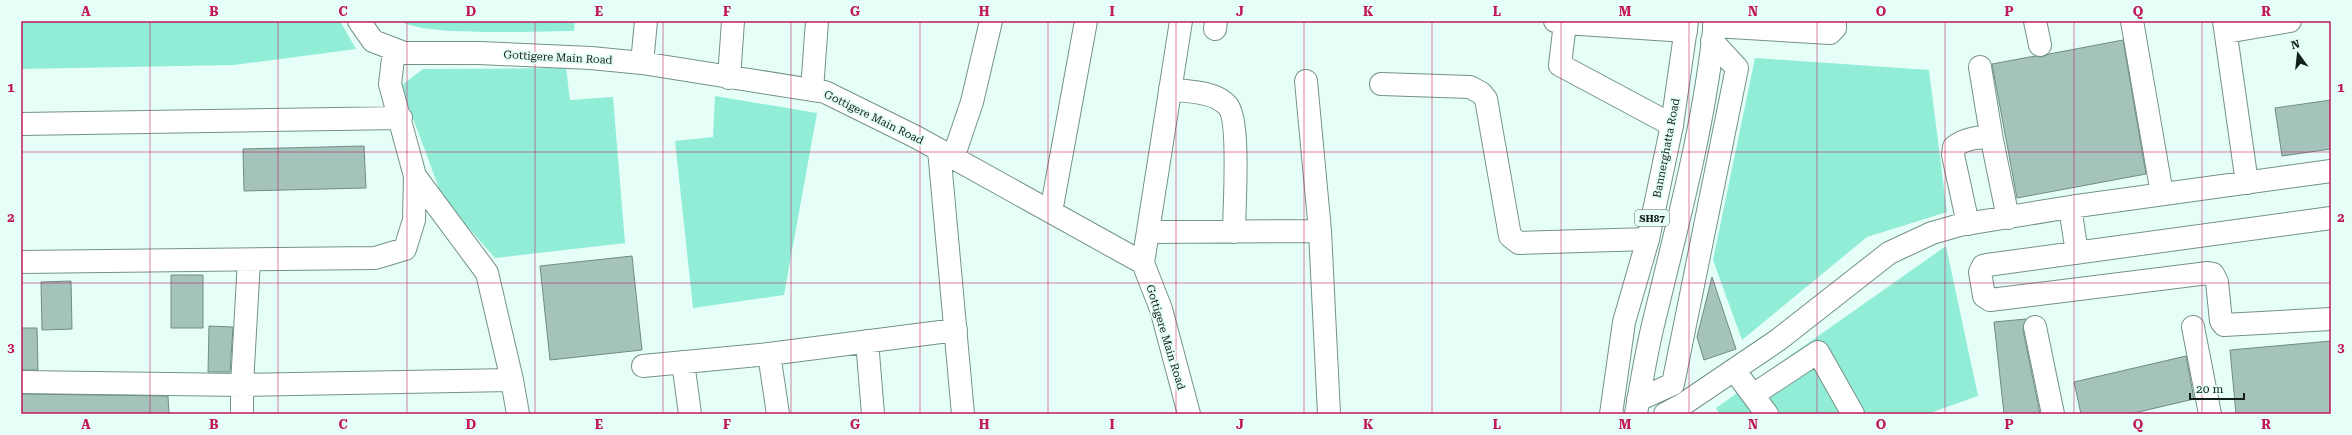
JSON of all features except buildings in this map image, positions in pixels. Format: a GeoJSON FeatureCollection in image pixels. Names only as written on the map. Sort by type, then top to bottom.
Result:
{"type":"FeatureCollection","features":[{"type":"Feature","properties":{"kind":"street","name":"Gottigere Main Road"},"geometry":{"type":"LineString","coordinates":[[359,21],[373,41],[404,53],[479,53],[591,58],[642,63],[824,92],[946,154],[1143,263],[1161,309],[1189,414]]}},
{"type":"Feature","properties":{"kind":"street"},"geometry":{"type":"LineString","coordinates":[[642,63],[646,21]]}},
{"type":"Feature","properties":{"kind":"street"},"geometry":{"type":"LineString","coordinates":[[729,78],[733,21]]}},
{"type":"Feature","properties":{"kind":"street"},"geometry":{"type":"LineString","coordinates":[[812,90],[817,21]]}},
{"type":"Feature","properties":{"kind":"street"},"geometry":{"type":"LineString","coordinates":[[963,414],[956,330],[946,154],[972,102],[991,21]]}},
{"type":"Feature","properties":{"kind":"street"},"geometry":{"type":"LineString","coordinates":[[1051,212],[1086,21]]}},
{"type":"Feature","properties":{"kind":"street"},"geometry":{"type":"LineString","coordinates":[[1143,263],[1181,21]]}},
{"type":"Feature","properties":{"kind":"street"},"geometry":{"type":"LineString","coordinates":[[1714,29],[1830,33],[1835,28],[1835,21]]}},
{"type":"Feature","properties":{"kind":"street"},"geometry":{"type":"LineString","coordinates":[[2035,21],[2040,45]]}},
{"type":"Feature","properties":{"kind":"street"},"geometry":{"type":"LineString","coordinates":[[2132,21],[2162,194]]}},
{"type":"Feature","properties":{"kind":"street"},"geometry":{"type":"LineString","coordinates":[[2247,183],[2225,27],[2290,21]]}},
{"type":"Feature","properties":{"kind":"street"},"geometry":{"type":"LineString","coordinates":[[1672,125],[1560,65],[1560,22],[1686,26]]}},
{"type":"Feature","properties":{"kind":"street","name":"Bannerghatta Road"},"geometry":{"type":"LineString","coordinates":[[1611,414],[1624,322],[1648,239],[1672,125],[1686,26]]}},
{"type":"Feature","properties":{"kind":"street"},"geometry":{"type":"LineString","coordinates":[[1637,407],[1652,326],[1676,238],[1695,144],[1714,29]]}},
{"type":"Feature","properties":{"kind":"street"},"geometry":{"type":"LineString","coordinates":[[1637,407],[1673,384],[1675,377],[1737,68],[1714,29]]}},
{"type":"Feature","properties":{"kind":"street"},"geometry":{"type":"LineString","coordinates":[[21,262],[375,258],[405,249],[414,220],[415,176],[401,118],[390,84],[394,50]]}},
{"type":"Feature","properties":{"kind":"street"},"geometry":{"type":"LineString","coordinates":[[1980,67],[1992,140],[2008,218]]}},
{"type":"Feature","properties":{"kind":"street"},"geometry":{"type":"LineString","coordinates":[[1306,81],[1320,231],[1329,414]]}},
{"type":"Feature","properties":{"kind":"street"},"geometry":{"type":"LineString","coordinates":[[1380,84],[1470,87],[1481,93],[1486,99],[1510,236],[1519,243],[1648,239]]}},
{"type":"Feature","properties":{"kind":"street"},"geometry":{"type":"LineString","coordinates":[[1170,89],[1217,97],[1228,104],[1233,118],[1235,143],[1234,232]]}},
{"type":"Feature","properties":{"kind":"street"},"geometry":{"type":"LineString","coordinates":[[21,124],[401,118]]}},
{"type":"Feature","properties":{"kind":"street"},"geometry":{"type":"LineString","coordinates":[[1968,224],[1954,155],[1954,147],[1960,142],[1988,137],[1992,140]]}},
{"type":"Feature","properties":{"kind":"street"},"geometry":{"type":"LineString","coordinates":[[1665,414],[1682,405],[1778,340],[1890,253],[1932,233],[1968,224],[2070,207],[2331,171]]}},
{"type":"Feature","properties":{"kind":"street"},"geometry":{"type":"LineString","coordinates":[[415,176],[487,272],[512,380],[518,414]]}},
{"type":"Feature","properties":{"kind":"street"},"geometry":{"type":"LineString","coordinates":[[2070,207],[2077,253]]}},
{"type":"Feature","properties":{"kind":"street"},"geometry":{"type":"LineString","coordinates":[[2331,218],[1983,266],[1980,272],[1984,296],[1990,300],[2208,273],[2213,274],[2217,282],[2221,321],[2224,325],[2331,319]]}},
{"type":"Feature","properties":{"kind":"street"},"geometry":{"type":"LineString","coordinates":[[1148,232],[1320,231]]}},
{"type":"Feature","properties":{"kind":"street"},"geometry":{"type":"LineString","coordinates":[[242,414],[242,385],[249,260]]}},
{"type":"Feature","properties":{"kind":"street"},"geometry":{"type":"LineString","coordinates":[[2035,327],[2053,414]]}},
{"type":"Feature","properties":{"kind":"street"},"geometry":{"type":"LineString","coordinates":[[2193,327],[2210,414]]}},
{"type":"Feature","properties":{"kind":"street"},"geometry":{"type":"LineString","coordinates":[[643,366],[768,354],[956,330]]}},
{"type":"Feature","properties":{"kind":"street"},"geometry":{"type":"LineString","coordinates":[[867,341],[873,414]]}},
{"type":"Feature","properties":{"kind":"street"},"geometry":{"type":"LineString","coordinates":[[1753,395],[1818,352],[1853,414]]}},
{"type":"Feature","properties":{"kind":"street"},"geometry":{"type":"LineString","coordinates":[[768,354],[778,414]]}},
{"type":"Feature","properties":{"kind":"street"},"geometry":{"type":"LineString","coordinates":[[683,362],[690,414]]}},
{"type":"Feature","properties":{"kind":"street"},"geometry":{"type":"LineString","coordinates":[[1734,370],[1767,414]]}},
{"type":"Feature","properties":{"kind":"street"},"geometry":{"type":"LineString","coordinates":[[21,382],[242,385],[512,380]]}},
{"type":"Feature","properties":{"kind":"green space"},"geometry":{"type":"Polygon","coordinates":[[[21,21],[340,21],[356,49],[234,65],[21,69],[21,21]]]}},
{"type":"Feature","properties":{"kind":"green space"},"geometry":{"type":"Polygon","coordinates":[[[401,21],[575,21],[574,31],[483,32],[433,29],[413,26],[401,21]]]}},
{"type":"Feature","properties":{"kind":"green space"},"geometry":{"type":"Polygon","coordinates":[[[1755,58],[1929,70],[1947,212],[1867,237],[1742,340],[1713,260],[1755,58]]]}},
{"type":"Feature","properties":{"kind":"green space"},"geometry":{"type":"Polygon","coordinates":[[[566,68],[570,100],[613,97],[625,243],[495,258],[443,199],[401,86],[423,69],[566,68]]]}},
{"type":"Feature","properties":{"kind":"green space"},"geometry":{"type":"Polygon","coordinates":[[[715,96],[817,113],[784,295],[693,308],[675,141],[713,137],[715,96]]]}},
{"type":"Feature","properties":{"kind":"green space"},"geometry":{"type":"Polygon","coordinates":[[[1946,246],[1978,396],[1927,414],[1719,414],[1716,408],[1946,246]]]}}]}
